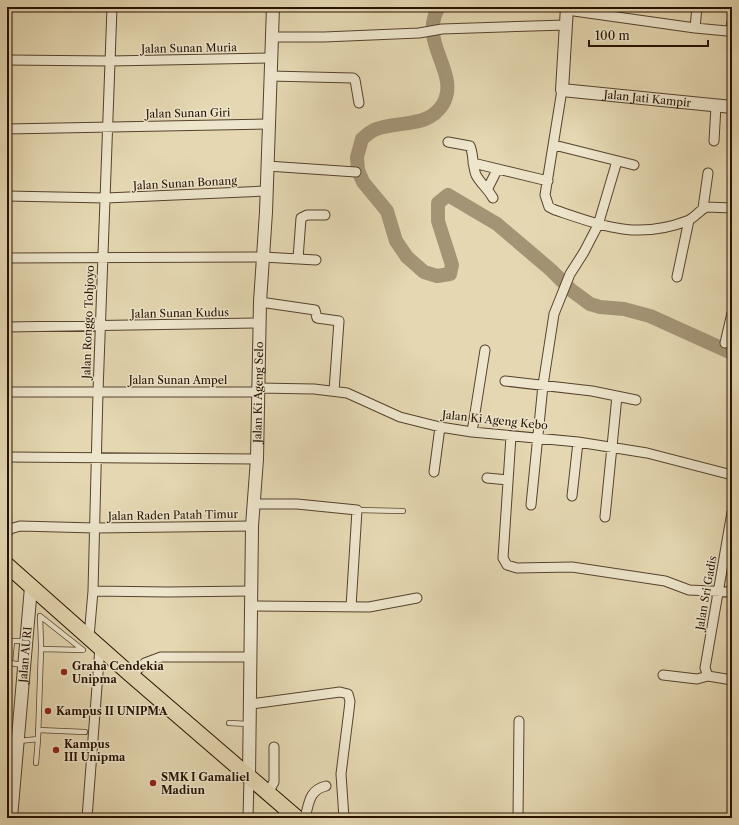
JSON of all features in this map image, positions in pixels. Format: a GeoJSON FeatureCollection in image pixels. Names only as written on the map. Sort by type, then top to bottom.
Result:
{"type":"FeatureCollection","features":[{"type":"Feature","properties":{"kind":"main road"},"geometry":{"type":"LineString","coordinates":[[7,565],[131,675],[297,818]]}},
{"type":"Feature","properties":{"kind":"street","name":"Jalan Ronggo Tohjoyo"},"geometry":{"type":"LineString","coordinates":[[86,818],[95,642],[93,591],[96,459],[112,7]]}},
{"type":"Feature","properties":{"kind":"street","name":"Jalan Ki Ageng Selo"},"geometry":{"type":"LineString","coordinates":[[249,777],[252,526],[257,459],[260,302],[266,191],[270,58],[273,37],[273,7]]}},
{"type":"Feature","properties":{"kind":"street"},"geometry":{"type":"LineString","coordinates":[[695,28],[697,7]]}},
{"type":"Feature","properties":{"kind":"street"},"geometry":{"type":"LineString","coordinates":[[732,22],[732,28],[726,31],[695,28],[615,11],[567,9],[562,90],[545,195],[549,207],[555,210],[598,225],[615,229],[641,231],[689,220],[703,208],[712,206],[732,208]]}},
{"type":"Feature","properties":{"kind":"street"},"geometry":{"type":"LineString","coordinates":[[273,37],[324,37],[419,33],[442,29],[566,25]]}},
{"type":"Feature","properties":{"kind":"street","name":"Jalan Sunan Muria"},"geometry":{"type":"LineString","coordinates":[[7,60],[110,61],[270,58]]}},
{"type":"Feature","properties":{"kind":"street"},"geometry":{"type":"LineString","coordinates":[[270,76],[353,78],[355,80],[358,103]]}},
{"type":"Feature","properties":{"kind":"street","name":"Jalan Jati Kampir"},"geometry":{"type":"LineString","coordinates":[[562,90],[732,107]]}},
{"type":"Feature","properties":{"kind":"street"},"geometry":{"type":"LineString","coordinates":[[714,141],[716,106]]}},
{"type":"Feature","properties":{"kind":"street","name":"Jalan Sunan Giri"},"geometry":{"type":"LineString","coordinates":[[7,129],[268,124]]}},
{"type":"Feature","properties":{"kind":"street"},"geometry":{"type":"LineString","coordinates":[[448,142],[470,146],[473,163],[479,179],[488,188],[493,198]]}},
{"type":"Feature","properties":{"kind":"street"},"geometry":{"type":"LineString","coordinates":[[554,145],[634,165]]}},
{"type":"Feature","properties":{"kind":"street"},"geometry":{"type":"LineString","coordinates":[[531,506],[543,385],[554,314],[570,274],[598,225],[617,161]]}},
{"type":"Feature","properties":{"kind":"street"},"geometry":{"type":"LineString","coordinates":[[473,163],[548,182]]}},
{"type":"Feature","properties":{"kind":"street"},"geometry":{"type":"LineString","coordinates":[[266,166],[356,172]]}},
{"type":"Feature","properties":{"kind":"street"},"geometry":{"type":"LineString","coordinates":[[488,188],[497,170]]}},
{"type":"Feature","properties":{"kind":"street"},"geometry":{"type":"LineString","coordinates":[[703,208],[708,173]]}},
{"type":"Feature","properties":{"kind":"street","name":"Jalan Sunan Bonang"},"geometry":{"type":"LineString","coordinates":[[7,196],[106,198],[266,191]]}},
{"type":"Feature","properties":{"kind":"street"},"geometry":{"type":"LineString","coordinates":[[298,259],[301,218],[307,215],[325,215]]}},
{"type":"Feature","properties":{"kind":"street"},"geometry":{"type":"LineString","coordinates":[[677,277],[689,220]]}},
{"type":"Feature","properties":{"kind":"street"},"geometry":{"type":"LineString","coordinates":[[7,258],[263,257],[316,260]]}},
{"type":"Feature","properties":{"kind":"street"},"geometry":{"type":"LineString","coordinates":[[260,302],[315,310],[317,318],[340,321],[334,391]]}},
{"type":"Feature","properties":{"kind":"street"},"geometry":{"type":"LineString","coordinates":[[725,343],[732,313]]}},
{"type":"Feature","properties":{"kind":"street","name":"Jalan Sunan Kudus"},"geometry":{"type":"LineString","coordinates":[[7,327],[260,322]]}},
{"type":"Feature","properties":{"kind":"street"},"geometry":{"type":"LineString","coordinates":[[472,432],[485,350]]}},
{"type":"Feature","properties":{"kind":"street"},"geometry":{"type":"LineString","coordinates":[[505,381],[543,385],[636,400]]}},
{"type":"Feature","properties":{"kind":"street","name":"Jalan Ki Ageng Kebo"},"geometry":{"type":"LineString","coordinates":[[258,390],[334,391],[357,396],[400,417],[440,427],[472,432],[538,437],[578,442],[647,453],[732,475]]}},
{"type":"Feature","properties":{"kind":"street","name":"Jalan Sunan Ampel"},"geometry":{"type":"LineString","coordinates":[[7,392],[258,390]]}},
{"type":"Feature","properties":{"kind":"street"},"geometry":{"type":"LineString","coordinates":[[605,517],[618,396]]}},
{"type":"Feature","properties":{"kind":"street"},"geometry":{"type":"LineString","coordinates":[[434,472],[440,427]]}},
{"type":"Feature","properties":{"kind":"street"},"geometry":{"type":"LineString","coordinates":[[511,436],[503,558],[507,565],[517,568],[572,567],[614,572],[665,581],[689,590],[732,592]]}},
{"type":"Feature","properties":{"kind":"street"},"geometry":{"type":"LineString","coordinates":[[572,496],[578,442]]}},
{"type":"Feature","properties":{"kind":"street"},"geometry":{"type":"LineString","coordinates":[[7,457],[96,459],[257,459]]}},
{"type":"Feature","properties":{"kind":"street"},"geometry":{"type":"LineString","coordinates":[[487,478],[508,480]]}},
{"type":"Feature","properties":{"kind":"street"},"geometry":{"type":"LineString","coordinates":[[253,504],[297,504],[357,510],[351,606]]}},
{"type":"Feature","properties":{"kind":"street","name":"Jalan Sri Gadis"},"geometry":{"type":"LineString","coordinates":[[708,676],[704,668],[719,592],[732,512]]}},
{"type":"Feature","properties":{"kind":"street","name":"Jalan Raden Patah Timur"},"geometry":{"type":"LineString","coordinates":[[7,532],[10,529],[20,526],[95,528],[252,526]]}},
{"type":"Feature","properties":{"kind":"street","name":"Jalan AURI"},"geometry":{"type":"LineString","coordinates":[[10,810],[18,742],[31,587]]}},
{"type":"Feature","properties":{"kind":"street"},"geometry":{"type":"LineString","coordinates":[[93,591],[251,591]]}},
{"type":"Feature","properties":{"kind":"street"},"geometry":{"type":"LineString","coordinates":[[251,606],[369,607],[417,598]]}},
{"type":"Feature","properties":{"kind":"street"},"geometry":{"type":"LineString","coordinates":[[131,675],[145,663],[161,657],[251,657]]}},
{"type":"Feature","properties":{"kind":"street"},"geometry":{"type":"LineString","coordinates":[[663,674],[697,679],[708,676],[732,680]]}},
{"type":"Feature","properties":{"kind":"street"},"geometry":{"type":"LineString","coordinates":[[251,704],[340,692],[348,694],[350,701],[341,774],[344,818]]}},
{"type":"Feature","properties":{"kind":"street"},"geometry":{"type":"LineString","coordinates":[[518,818],[520,721]]}},
{"type":"Feature","properties":{"kind":"street"},"geometry":{"type":"LineString","coordinates":[[268,793],[274,782],[274,747]]}},
{"type":"Feature","properties":{"kind":"street"},"geometry":{"type":"LineString","coordinates":[[248,818],[249,777]]}},
{"type":"Feature","properties":{"kind":"street"},"geometry":{"type":"LineString","coordinates":[[305,818],[313,793],[316,789],[326,786]]}},
{"type":"Feature","properties":{"kind":"lane"},"geometry":{"type":"LineString","coordinates":[[357,510],[403,511]]}},
{"type":"Feature","properties":{"kind":"lane"},"geometry":{"type":"LineString","coordinates":[[36,763],[41,649],[40,616],[83,650],[41,649]]}},
{"type":"Feature","properties":{"kind":"lane"},"geometry":{"type":"LineString","coordinates":[[229,723],[250,724]]}},
{"type":"Feature","properties":{"kind":"lane"},"geometry":{"type":"LineString","coordinates":[[38,730],[85,732]]}},
{"type":"Feature","properties":{"kind":"lane"},"geometry":{"type":"LineString","coordinates":[[18,742],[38,739]]}},
{"type":"Feature","properties":{"kind":"lane"},"geometry":{"type":"LineString","coordinates":[[116,817],[145,818]]}},
{"type":"Feature","properties":{"kind":"waterway"},"geometry":{"type":"LineString","coordinates":[[439,7],[434,20],[433,33],[435,45],[447,81],[447,92],[443,104],[437,112],[421,121],[392,125],[372,131],[362,139],[357,157],[358,170],[363,182],[387,211],[396,241],[407,257],[424,272],[437,276],[450,274],[452,265],[438,221],[438,203],[448,195],[497,224],[551,270],[571,290],[590,304],[600,307],[624,309],[650,316],[732,353]]}},
{"type":"Feature","properties":{"kind":"place","name":"Graha Cendekia Unipma"},"geometry":{"type":"Point","coordinates":[64,672]}},
{"type":"Feature","properties":{"kind":"place","name":"Kampus II UNIPMA"},"geometry":{"type":"Point","coordinates":[48,711]}},
{"type":"Feature","properties":{"kind":"place","name":"Kampus III Unipma"},"geometry":{"type":"Point","coordinates":[56,750]}},
{"type":"Feature","properties":{"kind":"place","name":"SMK I Gamaliel Madiun"},"geometry":{"type":"Point","coordinates":[153,783]}}]}
